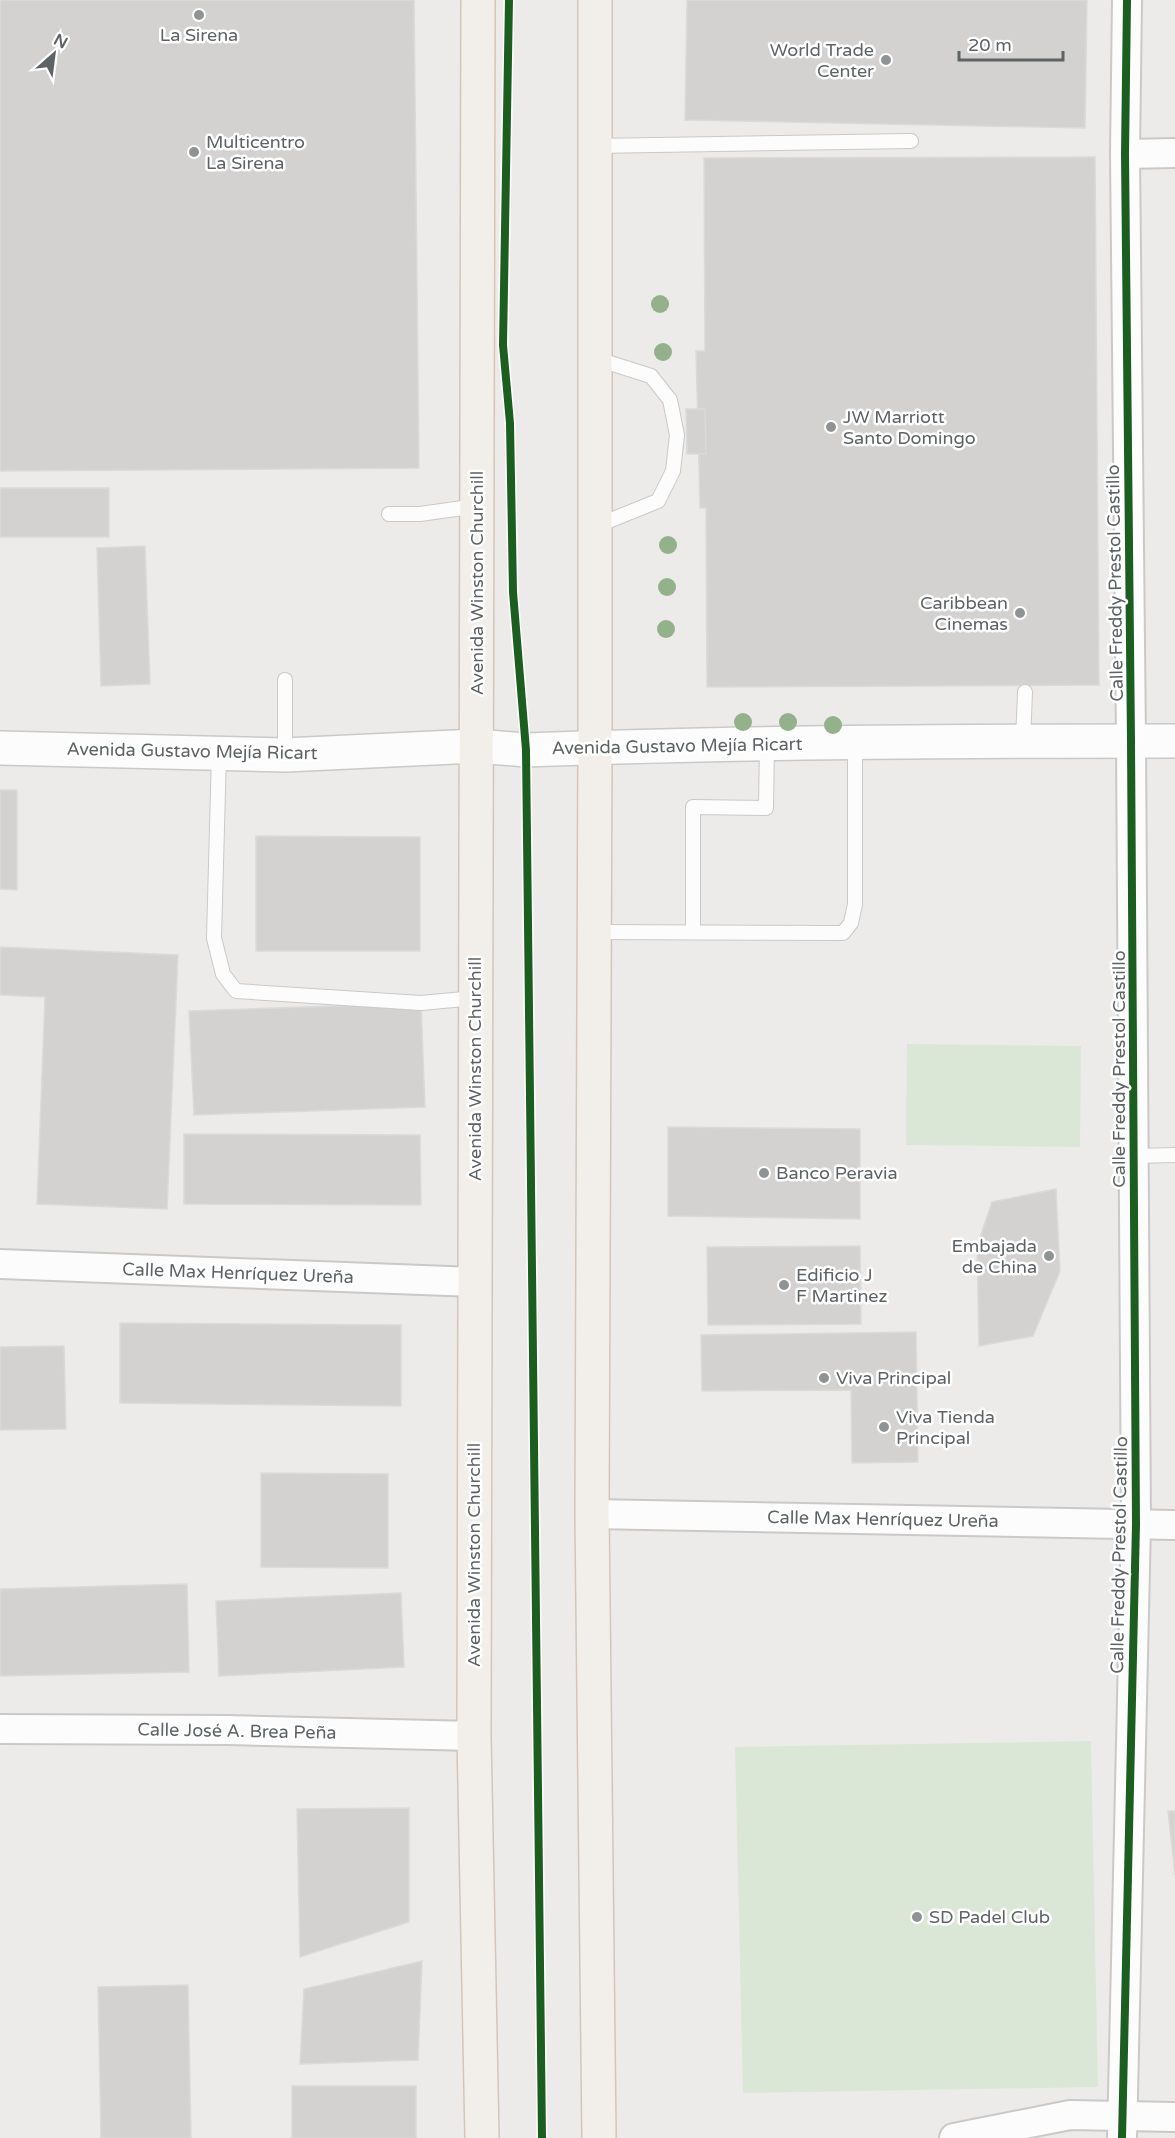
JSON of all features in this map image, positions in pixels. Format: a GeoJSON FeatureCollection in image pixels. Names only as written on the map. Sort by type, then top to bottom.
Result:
{"type":"FeatureCollection","features":[{"type":"Feature","properties":{"kind":"main road","name":"Avenida Winston Churchill"},"geometry":{"type":"LineString","coordinates":[[478,0],[474,1736],[482,2138]]}},
{"type":"Feature","properties":{"kind":"main road"},"geometry":{"type":"LineString","coordinates":[[595,0],[592,1514],[599,2138]]}},
{"type":"Feature","properties":{"kind":"street","name":"Calle Freddy Prestol Castillo"},"geometry":{"type":"LineString","coordinates":[[1122,2127],[1136,1524],[1135,1156],[1125,154],[1127,0]]}},
{"type":"Feature","properties":{"kind":"street"},"geometry":{"type":"LineString","coordinates":[[1125,154],[1175,153]]}},
{"type":"Feature","properties":{"kind":"street","name":"Avenida Gustavo Mejía Ricart"},"geometry":{"type":"LineString","coordinates":[[0,748],[285,755],[477,747],[526,750],[855,742],[1175,741]]}},
{"type":"Feature","properties":{"kind":"street","name":"Calle Max Henríquez Ureña"},"geometry":{"type":"LineString","coordinates":[[0,1264],[475,1282]]}},
{"type":"Feature","properties":{"kind":"street","name":"Calle Max Henríquez Ureña"},"geometry":{"type":"LineString","coordinates":[[592,1514],[1175,1524]]}},
{"type":"Feature","properties":{"kind":"street","name":"Calle José A. Brea Peña"},"geometry":{"type":"LineString","coordinates":[[0,1730],[228,1730],[474,1736]]}},
{"type":"Feature","properties":{"kind":"street"},"geometry":{"type":"LineString","coordinates":[[954,2138],[1070,2115],[1122,2127],[1175,2117]]}},
{"type":"Feature","properties":{"kind":"lane"},"geometry":{"type":"LineString","coordinates":[[593,146],[911,141]]}},
{"type":"Feature","properties":{"kind":"lane"},"geometry":{"type":"LineString","coordinates":[[594,358],[651,376],[670,400],[677,435],[673,471],[658,501],[594,526]]}},
{"type":"Feature","properties":{"kind":"lane"},"geometry":{"type":"LineString","coordinates":[[389,514],[420,514],[477,506]]}},
{"type":"Feature","properties":{"kind":"lane"},"geometry":{"type":"LineString","coordinates":[[285,680],[285,755]]}},
{"type":"Feature","properties":{"kind":"lane"},"geometry":{"type":"LineString","coordinates":[[1023,741],[1025,692]]}},
{"type":"Feature","properties":{"kind":"lane"},"geometry":{"type":"LineString","coordinates":[[594,932],[843,933],[851,923],[855,904],[855,742]]}},
{"type":"Feature","properties":{"kind":"lane"},"geometry":{"type":"LineString","coordinates":[[693,932],[693,807],[766,808],[767,744]]}},
{"type":"Feature","properties":{"kind":"lane"},"geometry":{"type":"LineString","coordinates":[[219,753],[214,938],[223,974],[236,991],[421,1003],[475,998]]}},
{"type":"Feature","properties":{"kind":"lane"},"geometry":{"type":"LineString","coordinates":[[1135,1156],[1175,1155]]}},
{"type":"Feature","properties":{"kind":"green space"},"geometry":{"type":"Polygon","coordinates":[[[907,1044],[1081,1046],[1080,1147],[906,1145],[907,1044]]]}},
{"type":"Feature","properties":{"kind":"green space","name":"SD Padel Club"},"geometry":{"type":"Polygon","coordinates":[[[1091,1741],[1098,2087],[743,2093],[735,1747],[1091,1741]]]}},
{"type":"Feature","properties":{"kind":"building"},"geometry":{"type":"Polygon","coordinates":[[[0,0],[414,0],[419,468],[0,471],[0,0]]]}},
{"type":"Feature","properties":{"kind":"building","name":"World Trade Center"},"geometry":{"type":"Polygon","coordinates":[[[687,0],[1087,0],[1085,128],[685,120],[687,0]]]}},
{"type":"Feature","properties":{"kind":"building"},"geometry":{"type":"Polygon","coordinates":[[[1095,157],[1099,685],[707,687],[706,508],[700,508],[696,351],[705,351],[704,158],[1095,157]]]}},
{"type":"Feature","properties":{"kind":"building"},"geometry":{"type":"Polygon","coordinates":[[[686,409],[705,409],[706,454],[687,454],[686,409]]]}},
{"type":"Feature","properties":{"kind":"building"},"geometry":{"type":"Polygon","coordinates":[[[0,488],[109,488],[109,537],[0,537],[0,488]]]}},
{"type":"Feature","properties":{"kind":"building"},"geometry":{"type":"Polygon","coordinates":[[[145,546],[150,684],[101,686],[97,548],[145,546]]]}},
{"type":"Feature","properties":{"kind":"building"},"geometry":{"type":"Polygon","coordinates":[[[0,790],[17,790],[17,890],[0,889],[0,790]]]}},
{"type":"Feature","properties":{"kind":"building"},"geometry":{"type":"Polygon","coordinates":[[[256,836],[420,837],[420,951],[256,951],[256,836]]]}},
{"type":"Feature","properties":{"kind":"building"},"geometry":{"type":"Polygon","coordinates":[[[0,947],[178,955],[167,1209],[37,1204],[45,997],[0,995],[0,947]]]}},
{"type":"Feature","properties":{"kind":"building"},"geometry":{"type":"Polygon","coordinates":[[[421,1003],[425,1107],[194,1115],[189,1011],[421,1003]]]}},
{"type":"Feature","properties":{"kind":"building","name":"Banco Peravia"},"geometry":{"type":"Polygon","coordinates":[[[668,1127],[860,1129],[860,1219],[668,1216],[668,1127]]]}},
{"type":"Feature","properties":{"kind":"building"},"geometry":{"type":"Polygon","coordinates":[[[184,1134],[420,1135],[421,1205],[184,1204],[184,1134]]]}},
{"type":"Feature","properties":{"kind":"building"},"geometry":{"type":"Polygon","coordinates":[[[1056,1189],[1060,1271],[1033,1336],[979,1346],[977,1246],[992,1202],[1056,1189]]]}},
{"type":"Feature","properties":{"kind":"building","name":"Edificio J F Martinez"},"geometry":{"type":"Polygon","coordinates":[[[860,1246],[861,1324],[708,1325],[707,1247],[860,1246]]]}},
{"type":"Feature","properties":{"kind":"building"},"geometry":{"type":"Polygon","coordinates":[[[120,1323],[401,1325],[401,1406],[120,1403],[120,1323]]]}},
{"type":"Feature","properties":{"kind":"building","name":"Viva Tienda Principal"},"geometry":{"type":"Polygon","coordinates":[[[916,1332],[918,1462],[852,1463],[851,1390],[702,1391],[701,1335],[916,1332]]]}},
{"type":"Feature","properties":{"kind":"building"},"geometry":{"type":"Polygon","coordinates":[[[64,1346],[66,1429],[0,1430],[0,1347],[64,1346]]]}},
{"type":"Feature","properties":{"kind":"building"},"geometry":{"type":"Polygon","coordinates":[[[261,1473],[388,1474],[388,1568],[261,1567],[261,1473]]]}},
{"type":"Feature","properties":{"kind":"building"},"geometry":{"type":"Polygon","coordinates":[[[187,1584],[189,1672],[0,1676],[0,1589],[187,1584]]]}},
{"type":"Feature","properties":{"kind":"building"},"geometry":{"type":"Polygon","coordinates":[[[401,1593],[404,1667],[219,1676],[216,1601],[401,1593]]]}},
{"type":"Feature","properties":{"kind":"building"},"geometry":{"type":"Polygon","coordinates":[[[409,1808],[409,1922],[300,1957],[297,1809],[409,1808]]]}},
{"type":"Feature","properties":{"kind":"building"},"geometry":{"type":"Polygon","coordinates":[[[1168,1811],[1175,1811],[1175,1875],[1168,1811]]]}},
{"type":"Feature","properties":{"kind":"building"},"geometry":{"type":"Polygon","coordinates":[[[422,1961],[418,2060],[300,2064],[304,1989],[422,1961]]]}},
{"type":"Feature","properties":{"kind":"building"},"geometry":{"type":"Polygon","coordinates":[[[188,1985],[191,2138],[101,2138],[98,1987],[188,1985]]]}},
{"type":"Feature","properties":{"kind":"building"},"geometry":{"type":"Polygon","coordinates":[[[292,2086],[416,2086],[416,2138],[292,2138],[292,2086]]]}},
{"type":"Feature","properties":{"kind":"cycle path"},"geometry":{"type":"LineString","coordinates":[[509,0],[503,345],[510,423],[513,592],[526,750],[542,2138]]}},
{"type":"Feature","properties":{"kind":"cycle path"},"geometry":{"type":"LineString","coordinates":[[1122,2138],[1136,1524],[1125,154],[1127,0]]}},
{"type":"Feature","properties":{"kind":"place","name":"La Sirena"},"geometry":{"type":"Point","coordinates":[199,15]}},
{"type":"Feature","properties":{"kind":"place","name":"World Trade Center"},"geometry":{"type":"Point","coordinates":[886,60]}},
{"type":"Feature","properties":{"kind":"place","name":"Multicentro La Sirena"},"geometry":{"type":"Point","coordinates":[194,152]}},
{"type":"Feature","properties":{"kind":"place","name":"JW Marriott Santo Domingo"},"geometry":{"type":"Point","coordinates":[831,427]}},
{"type":"Feature","properties":{"kind":"place","name":"Caribbean Cinemas"},"geometry":{"type":"Point","coordinates":[1020,613]}},
{"type":"Feature","properties":{"kind":"place","name":"Banco Peravia"},"geometry":{"type":"Point","coordinates":[764,1173]}},
{"type":"Feature","properties":{"kind":"place","name":"Embajada de China"},"geometry":{"type":"Point","coordinates":[1049,1256]}},
{"type":"Feature","properties":{"kind":"place","name":"Edificio J F Martinez"},"geometry":{"type":"Point","coordinates":[784,1285]}},
{"type":"Feature","properties":{"kind":"place","name":"Viva Principal"},"geometry":{"type":"Point","coordinates":[824,1378]}},
{"type":"Feature","properties":{"kind":"place","name":"Viva Tienda Principal"},"geometry":{"type":"Point","coordinates":[884,1427]}},
{"type":"Feature","properties":{"kind":"place","name":"SD Padel Club"},"geometry":{"type":"Point","coordinates":[917,1917]}}]}
